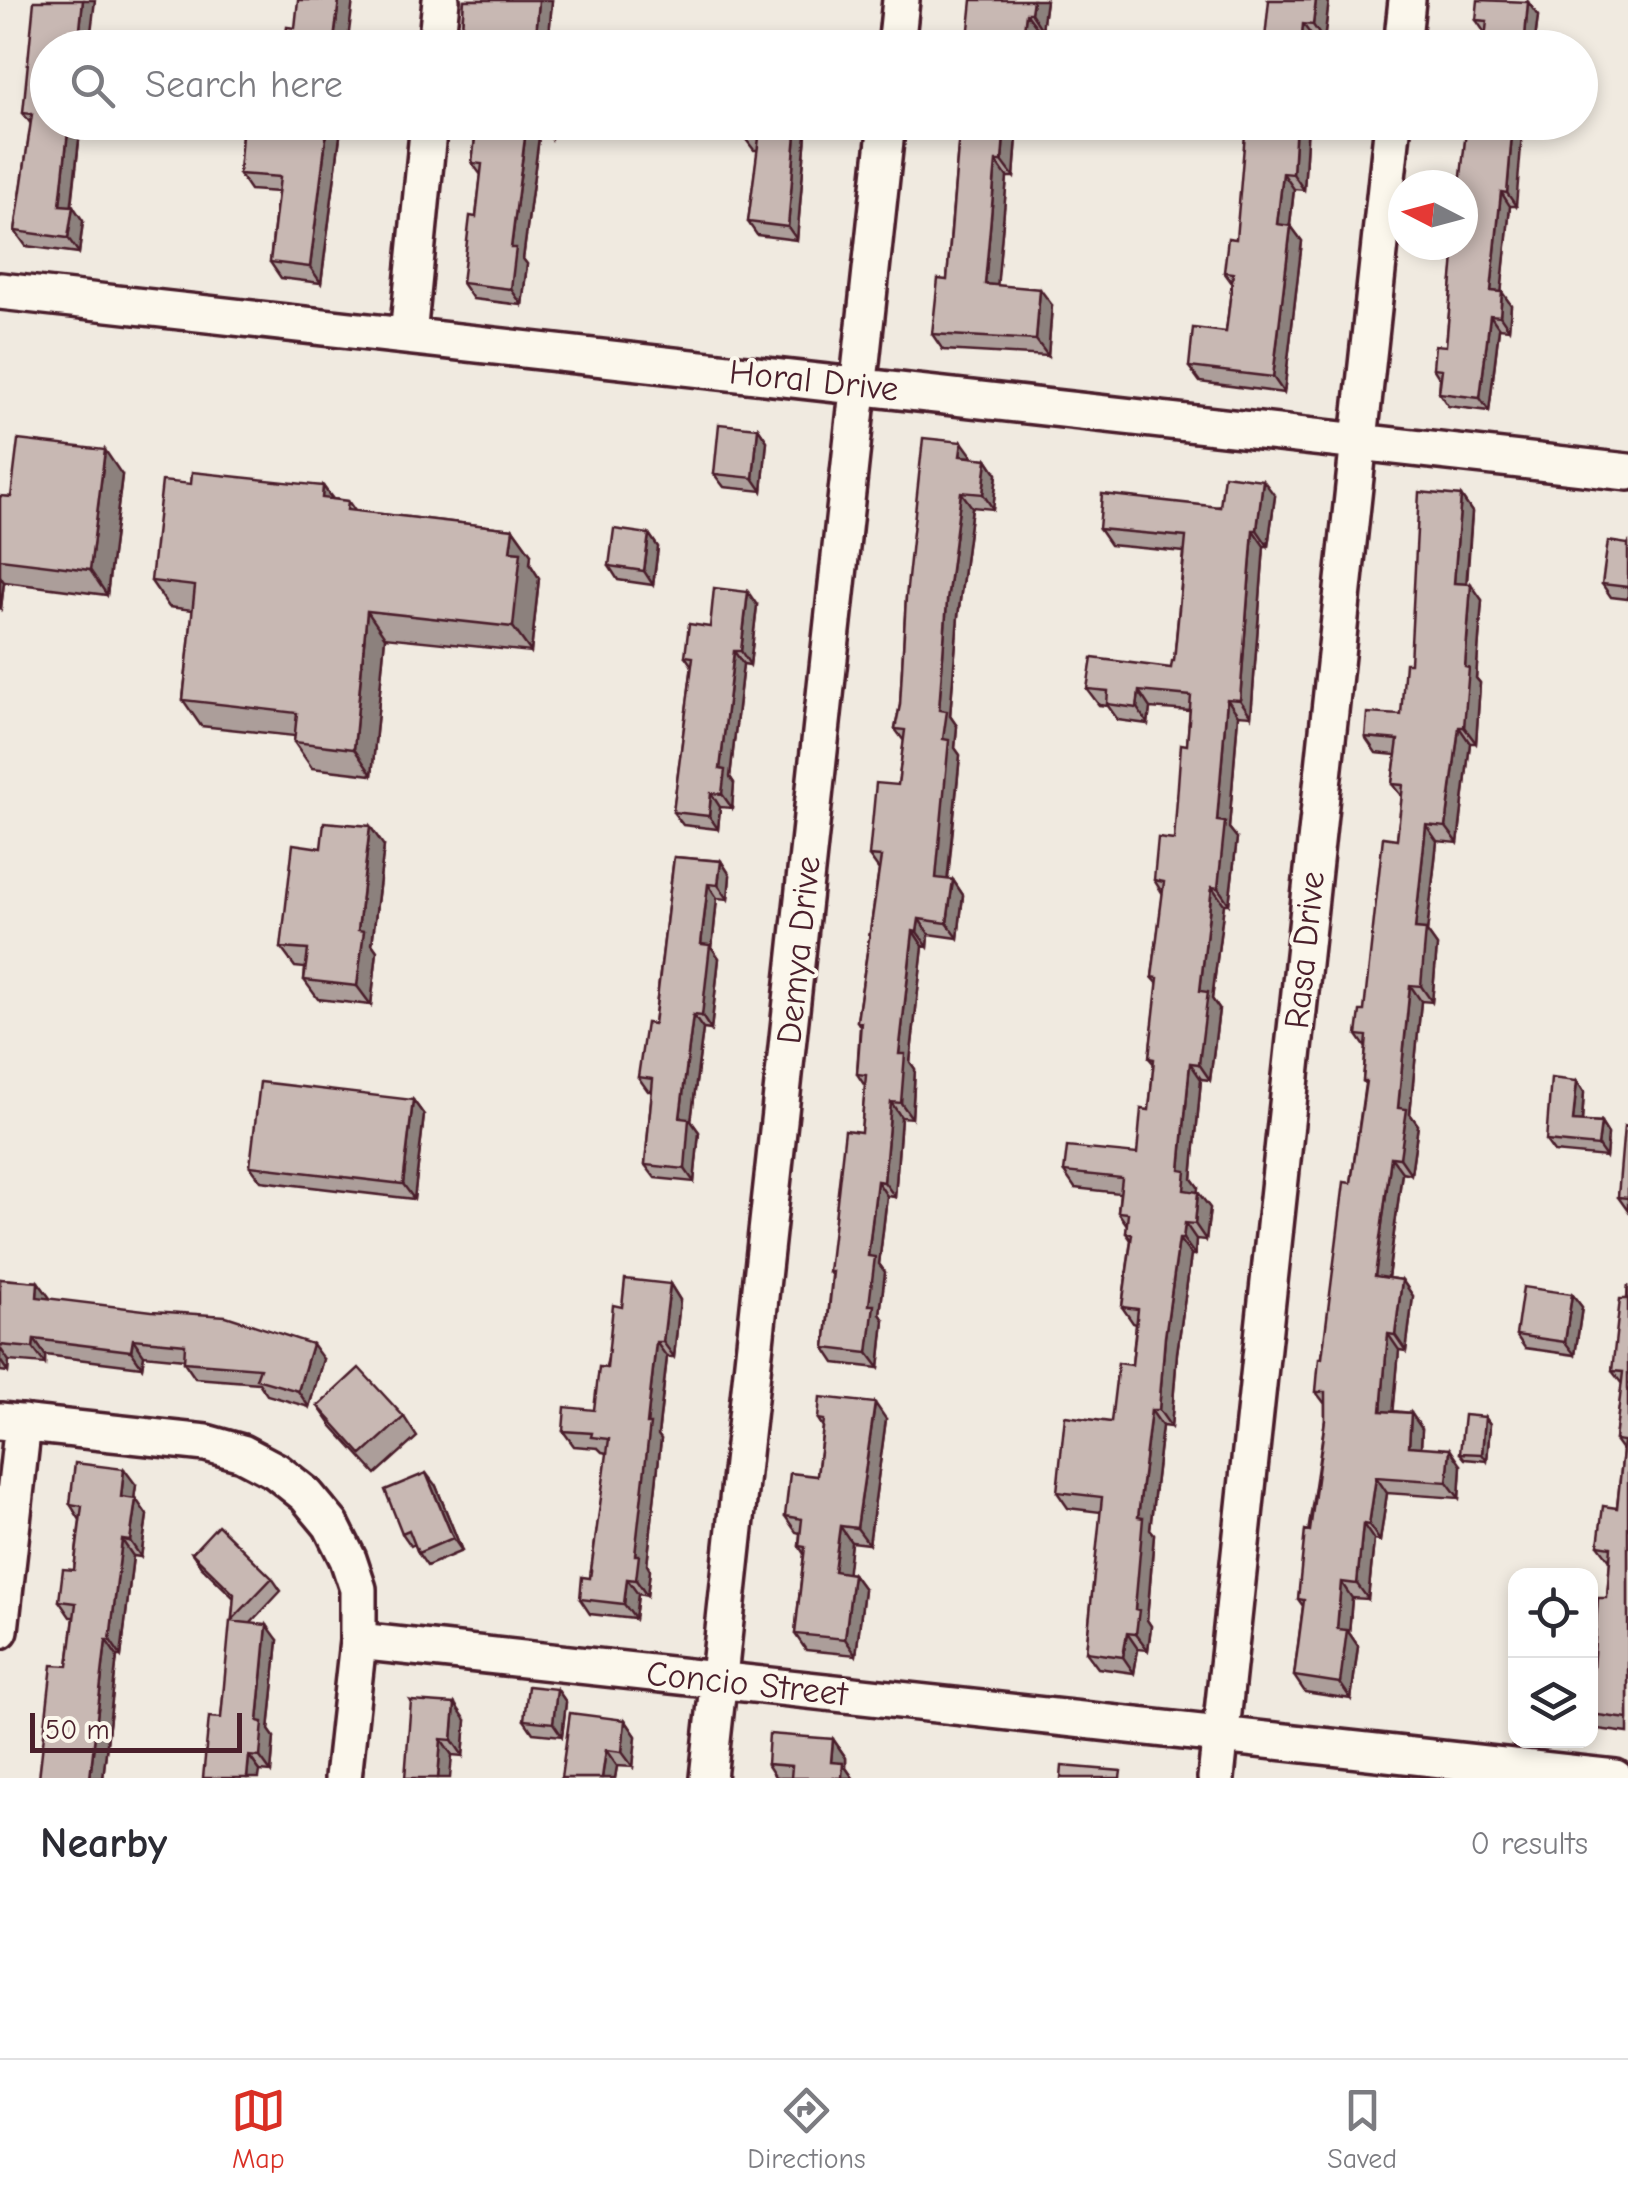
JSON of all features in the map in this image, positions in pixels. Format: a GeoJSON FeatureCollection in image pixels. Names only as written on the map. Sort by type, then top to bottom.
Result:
{"type":"FeatureCollection","features":[{"type":"Feature","properties":{"kind":"street"},"geometry":{"type":"LineString","coordinates":[[438,30],[441,0]]}},
{"type":"Feature","properties":{"kind":"street"},"geometry":{"type":"LineString","coordinates":[[898,30],[901,0]]}},
{"type":"Feature","properties":{"kind":"street"},"geometry":{"type":"LineString","coordinates":[[1404,30],[1407,0]]}},
{"type":"Feature","properties":{"kind":"street"},"geometry":{"type":"LineString","coordinates":[[408,336],[427,140]]}},
{"type":"Feature","properties":{"kind":"street","name":"Demya Drive"},"geometry":{"type":"LineString","coordinates":[[708,1778],[886,140]]}},
{"type":"Feature","properties":{"kind":"street","name":"Rasa Drive"},"geometry":{"type":"LineString","coordinates":[[1216,1778],[1391,140]]}},
{"type":"Feature","properties":{"kind":"street","name":"Horal Drive"},"geometry":{"type":"LineString","coordinates":[[0,292],[1628,472]]}},
{"type":"Feature","properties":{"kind":"street"},"geometry":{"type":"LineString","coordinates":[[0,1630],[11,1422],[206,1444],[242,1453],[276,1471],[306,1495],[330,1525],[358,1589],[358,1641],[343,1778]]}},
{"type":"Feature","properties":{"kind":"street","name":"Concio Street"},"geometry":{"type":"LineString","coordinates":[[358,1641],[1615,1778]]}},
{"type":"Feature","properties":{"kind":"building"},"geometry":{"type":"Polygon","coordinates":[[[83,0],[80,30],[31,30],[34,1],[83,0]]]}},
{"type":"Feature","properties":{"kind":"building"},"geometry":{"type":"Polygon","coordinates":[[[298,0],[339,0],[335,30],[287,30],[295,28],[298,0]]]}},
{"type":"Feature","properties":{"kind":"building"},"geometry":{"type":"Polygon","coordinates":[[[464,0],[539,0],[536,30],[462,29],[464,0]]]}},
{"type":"Feature","properties":{"kind":"building"},"geometry":{"type":"Polygon","coordinates":[[[972,0],[1033,0],[1024,30],[969,30],[972,0]]]}},
{"type":"Feature","properties":{"kind":"building"},"geometry":{"type":"Polygon","coordinates":[[[1269,0],[1316,0],[1313,25],[1303,24],[1302,30],[1266,30],[1269,0]]]}},
{"type":"Feature","properties":{"kind":"building"},"geometry":{"type":"Polygon","coordinates":[[[1478,0],[1528,2],[1526,30],[1486,30],[1487,21],[1476,20],[1478,0]]]}},
{"type":"Feature","properties":{"kind":"building"},"geometry":{"type":"Polygon","coordinates":[[[30,42],[30,114],[23,113],[30,42]]]}},
{"type":"Feature","properties":{"kind":"building"},"geometry":{"type":"Polygon","coordinates":[[[30,128],[30,140],[67,140],[60,205],[73,206],[68,238],[15,231],[30,128]]]}},
{"type":"Feature","properties":{"kind":"building"},"geometry":{"type":"Polygon","coordinates":[[[242,140],[326,140],[310,267],[270,262],[280,177],[239,174],[242,140]]]}},
{"type":"Feature","properties":{"kind":"building"},"geometry":{"type":"Polygon","coordinates":[[[475,140],[525,140],[511,248],[516,248],[511,289],[462,283],[470,216],[476,217],[482,164],[472,163],[475,140]]]}},
{"type":"Feature","properties":{"kind":"building"},"geometry":{"type":"Polygon","coordinates":[[[759,140],[795,140],[788,227],[748,222],[759,140]]]}},
{"type":"Feature","properties":{"kind":"building"},"geometry":{"type":"Polygon","coordinates":[[[959,140],[1004,140],[1002,161],[996,161],[985,284],[1040,289],[1036,340],[932,334],[938,279],[947,280],[959,140]]]}},
{"type":"Feature","properties":{"kind":"building"},"geometry":{"type":"Polygon","coordinates":[[[1244,140],[1295,140],[1293,174],[1283,173],[1277,224],[1291,226],[1273,377],[1189,367],[1193,328],[1226,332],[1233,273],[1224,272],[1228,238],[1236,239],[1244,140]]]}},
{"type":"Feature","properties":{"kind":"building"},"geometry":{"type":"Polygon","coordinates":[[[1465,140],[1511,140],[1507,193],[1501,192],[1491,291],[1502,292],[1500,316],[1490,315],[1480,398],[1439,393],[1442,369],[1433,368],[1435,345],[1446,346],[1454,260],[1478,260],[1478,170],[1462,170],[1465,140]]]}},
{"type":"Feature","properties":{"kind":"building"},"geometry":{"type":"Polygon","coordinates":[[[719,424],[758,428],[753,478],[714,474],[719,424]]]}},
{"type":"Feature","properties":{"kind":"building"},"geometry":{"type":"Polygon","coordinates":[[[923,438],[962,442],[960,456],[987,459],[983,494],[961,492],[947,601],[939,710],[947,711],[943,739],[949,740],[936,878],[953,880],[947,923],[919,919],[917,932],[913,931],[899,1054],[905,1054],[901,1103],[891,1102],[884,1182],[877,1181],[868,1256],[875,1257],[868,1353],[825,1348],[833,1272],[829,1272],[845,1130],[861,1132],[866,1075],[857,1074],[861,1022],[857,1021],[881,857],[869,856],[876,783],[898,785],[905,730],[895,729],[923,438]]]}},
{"type":"Feature","properties":{"kind":"building"},"geometry":{"type":"Polygon","coordinates":[[[18,440],[105,450],[90,570],[0,559],[0,496],[11,497],[18,440]]]}},
{"type":"Feature","properties":{"kind":"building"},"geometry":{"type":"Polygon","coordinates":[[[192,472],[323,486],[322,498],[348,501],[347,510],[513,529],[510,551],[521,552],[513,627],[367,611],[354,749],[294,742],[297,713],[183,700],[195,586],[151,581],[162,481],[191,484],[192,472]]]}},
{"type":"Feature","properties":{"kind":"building"},"geometry":{"type":"Polygon","coordinates":[[[1224,475],[1263,480],[1257,530],[1253,530],[1240,700],[1227,699],[1217,821],[1225,822],[1218,888],[1212,887],[1200,991],[1208,992],[1199,1064],[1190,1063],[1180,1170],[1186,1171],[1184,1190],[1198,1192],[1195,1224],[1185,1223],[1183,1239],[1179,1239],[1159,1410],[1151,1410],[1138,1517],[1143,1518],[1136,1634],[1127,1633],[1123,1657],[1086,1652],[1102,1497],[1057,1492],[1065,1416],[1111,1422],[1118,1363],[1132,1365],[1138,1309],[1122,1307],[1132,1234],[1126,1233],[1128,1213],[1118,1212],[1122,1178],[1064,1172],[1067,1147],[1137,1154],[1141,1109],[1149,1110],[1154,1059],[1149,1058],[1158,978],[1152,977],[1164,882],[1154,880],[1158,838],[1174,840],[1181,744],[1187,745],[1191,696],[1139,691],[1137,708],[1107,704],[1108,691],[1087,689],[1092,658],[1171,668],[1186,537],[1099,529],[1102,494],[1220,507],[1224,475]]]}},
{"type":"Feature","properties":{"kind":"building"},"geometry":{"type":"Polygon","coordinates":[[[1419,492],[1461,496],[1454,583],[1471,584],[1465,667],[1469,668],[1464,727],[1459,727],[1446,827],[1426,825],[1415,929],[1426,930],[1421,986],[1410,985],[1398,1108],[1407,1109],[1400,1158],[1391,1157],[1375,1276],[1402,1280],[1395,1335],[1388,1334],[1381,1411],[1411,1413],[1409,1446],[1450,1449],[1447,1482],[1376,1477],[1369,1525],[1363,1524],[1357,1584],[1341,1582],[1337,1629],[1347,1630],[1340,1683],[1294,1676],[1304,1600],[1298,1599],[1305,1530],[1310,1531],[1325,1420],[1325,1392],[1316,1392],[1319,1358],[1344,1182],[1351,1183],[1366,1081],[1367,1036],[1357,1035],[1360,1011],[1364,1011],[1383,837],[1397,839],[1403,785],[1392,784],[1398,740],[1365,737],[1367,713],[1401,715],[1405,663],[1410,663],[1419,492]]]}},
{"type":"Feature","properties":{"kind":"building"},"geometry":{"type":"Polygon","coordinates":[[[614,529],[649,534],[644,571],[609,566],[614,529]]]}},
{"type":"Feature","properties":{"kind":"building"},"geometry":{"type":"Polygon","coordinates":[[[1608,541],[1628,544],[1628,587],[1602,584],[1608,541]]]}},
{"type":"Feature","properties":{"kind":"building"},"geometry":{"type":"Polygon","coordinates":[[[714,588],[748,592],[741,651],[734,651],[720,769],[725,770],[722,794],[711,793],[709,816],[673,812],[693,657],[685,656],[689,624],[710,627],[714,588]]]}},
{"type":"Feature","properties":{"kind":"building"},"geometry":{"type":"Polygon","coordinates":[[[324,822],[370,826],[358,930],[364,931],[357,986],[304,980],[308,950],[281,948],[293,844],[321,848],[324,822]]]}},
{"type":"Feature","properties":{"kind":"building"},"geometry":{"type":"Polygon","coordinates":[[[674,857],[721,861],[718,885],[708,884],[701,944],[710,945],[702,1016],[693,1015],[680,1118],[689,1119],[685,1169],[645,1165],[653,1079],[638,1077],[646,1023],[654,1024],[674,857]]]}},
{"type":"Feature","properties":{"kind":"building"},"geometry":{"type":"Polygon","coordinates":[[[1551,1078],[1577,1081],[1573,1121],[1601,1123],[1598,1146],[1546,1141],[1551,1078]]]}},
{"type":"Feature","properties":{"kind":"building"},"geometry":{"type":"Polygon","coordinates":[[[260,1082],[413,1100],[403,1184],[250,1166],[260,1082]]]}},
{"type":"Feature","properties":{"kind":"building"},"geometry":{"type":"Polygon","coordinates":[[[1624,1126],[1628,1127],[1628,1198],[1618,1197],[1624,1126]]]}},
{"type":"Feature","properties":{"kind":"building"},"geometry":{"type":"Polygon","coordinates":[[[0,1279],[38,1282],[37,1297],[226,1316],[312,1344],[298,1391],[256,1379],[260,1368],[184,1362],[185,1344],[133,1339],[131,1351],[34,1339],[33,1348],[0,1345],[0,1279]]]}},
{"type":"Feature","properties":{"kind":"building"},"geometry":{"type":"Polygon","coordinates":[[[625,1279],[670,1284],[663,1342],[656,1342],[635,1555],[639,1555],[636,1580],[627,1579],[624,1604],[580,1599],[582,1577],[590,1578],[609,1439],[563,1431],[565,1407],[594,1410],[599,1367],[607,1368],[613,1305],[622,1307],[625,1279]]]}},
{"type":"Feature","properties":{"kind":"building"},"geometry":{"type":"Polygon","coordinates":[[[1628,1285],[1628,1719],[1598,1715],[1598,1598],[1607,1598],[1611,1547],[1598,1545],[1603,1506],[1617,1508],[1624,1441],[1615,1440],[1623,1372],[1612,1371],[1620,1299],[1627,1299],[1628,1285]]]}},
{"type":"Feature","properties":{"kind":"building"},"geometry":{"type":"Polygon","coordinates":[[[1523,1287],[1572,1294],[1565,1342],[1516,1335],[1523,1287]]]}},
{"type":"Feature","properties":{"kind":"building"},"geometry":{"type":"Polygon","coordinates":[[[359,1368],[404,1417],[362,1455],[318,1406],[359,1368]]]}},
{"type":"Feature","properties":{"kind":"building"},"geometry":{"type":"Polygon","coordinates":[[[820,1397],[875,1403],[857,1528],[840,1526],[834,1571],[853,1574],[845,1639],[795,1634],[805,1547],[799,1546],[802,1519],[785,1516],[790,1473],[817,1476],[824,1420],[818,1419],[820,1397]]]}},
{"type":"Feature","properties":{"kind":"building"},"geometry":{"type":"Polygon","coordinates":[[[1464,1415],[1485,1417],[1482,1454],[1460,1453],[1464,1415]]]}},
{"type":"Feature","properties":{"kind":"building"},"geometry":{"type":"Polygon","coordinates":[[[75,1463],[124,1469],[121,1497],[136,1499],[130,1541],[122,1540],[90,1778],[39,1778],[52,1665],[68,1666],[76,1603],[59,1601],[63,1569],[74,1570],[82,1506],[70,1504],[75,1463]]]}},
{"type":"Feature","properties":{"kind":"building"},"geometry":{"type":"Polygon","coordinates":[[[426,1473],[453,1538],[418,1553],[409,1530],[402,1533],[385,1490],[426,1473]]]}},
{"type":"Feature","properties":{"kind":"building"},"geometry":{"type":"Polygon","coordinates":[[[218,1525],[272,1578],[232,1620],[234,1594],[192,1553],[218,1525]]]}},
{"type":"Feature","properties":{"kind":"building"},"geometry":{"type":"Polygon","coordinates":[[[230,1621],[267,1625],[258,1721],[263,1722],[260,1757],[249,1756],[247,1778],[203,1778],[209,1717],[221,1718],[230,1621]]]}},
{"type":"Feature","properties":{"kind":"building"},"geometry":{"type":"Polygon","coordinates":[[[528,1686],[557,1689],[553,1723],[524,1720],[528,1686]]]}},
{"type":"Feature","properties":{"kind":"building"},"geometry":{"type":"Polygon","coordinates":[[[411,1701],[455,1704],[452,1740],[441,1739],[438,1778],[405,1778],[411,1701]]]}},
{"type":"Feature","properties":{"kind":"building"},"geometry":{"type":"Polygon","coordinates":[[[570,1713],[625,1720],[622,1752],[606,1750],[602,1778],[561,1778],[570,1713]]]}},
{"type":"Feature","properties":{"kind":"building"},"geometry":{"type":"Polygon","coordinates":[[[769,1734],[833,1739],[831,1762],[843,1763],[842,1778],[791,1778],[792,1766],[767,1764],[769,1734]]]}},
{"type":"Feature","properties":{"kind":"building"},"geometry":{"type":"Polygon","coordinates":[[[1062,1766],[1121,1771],[1120,1778],[1061,1778],[1062,1766]]]}}]}
